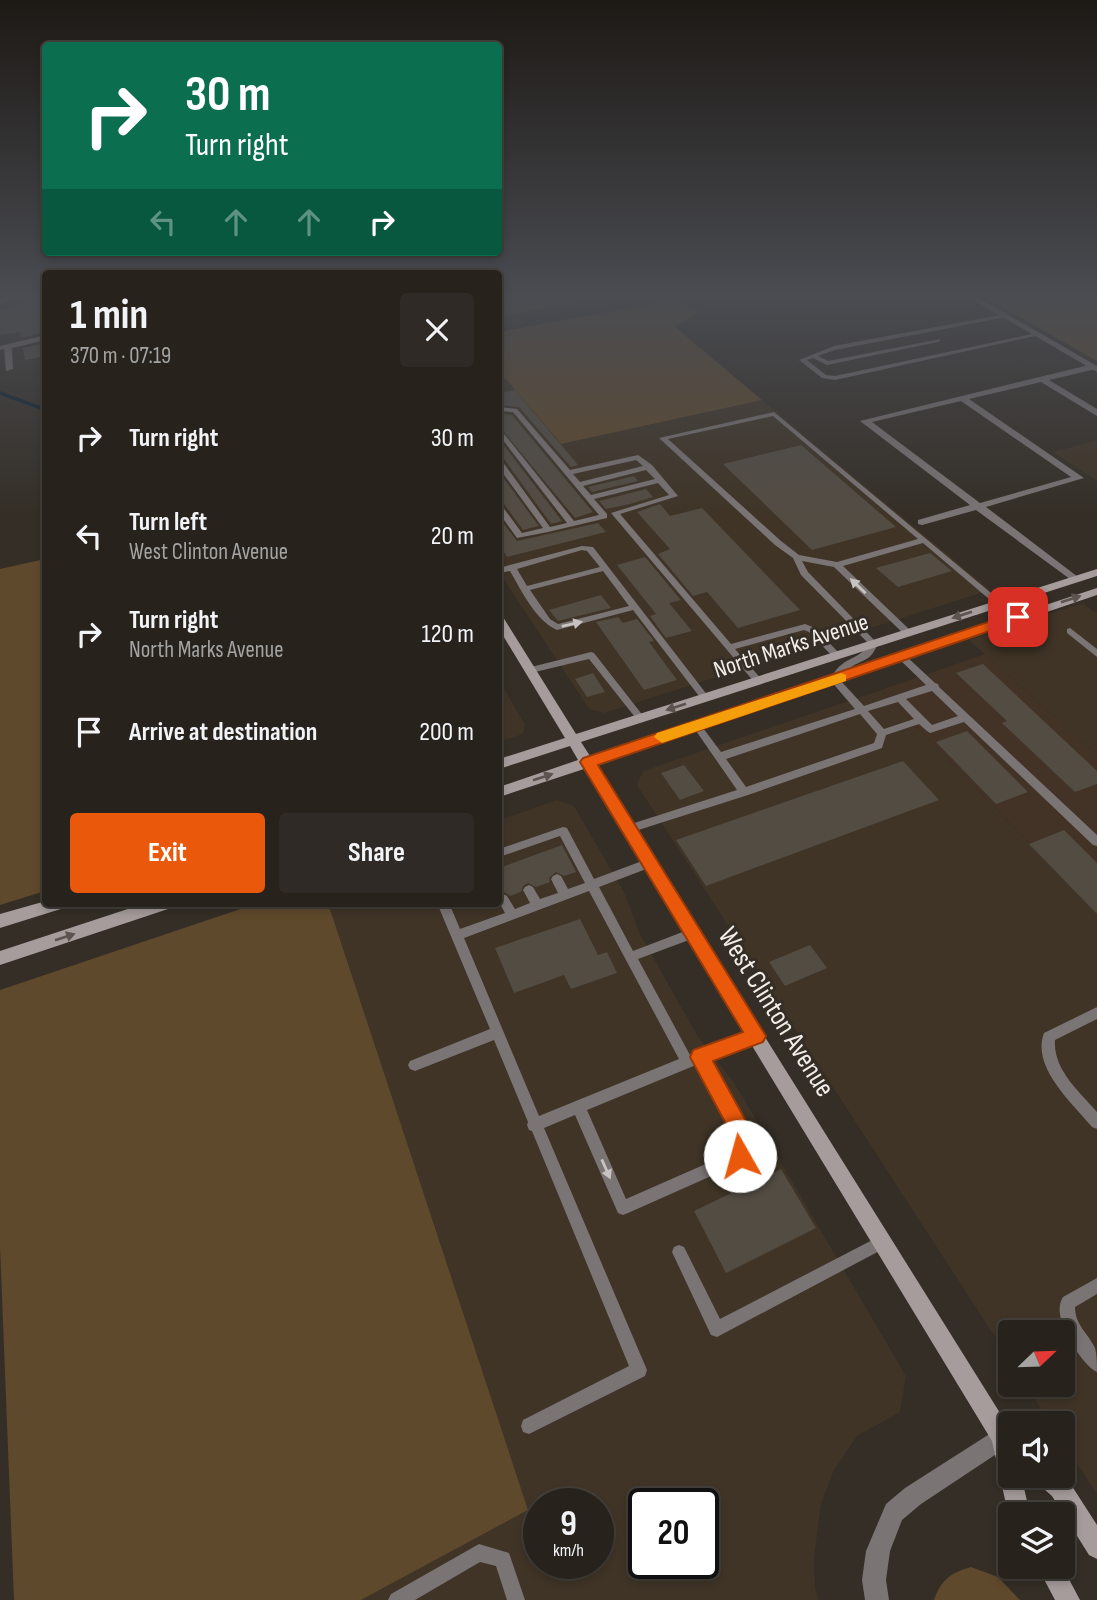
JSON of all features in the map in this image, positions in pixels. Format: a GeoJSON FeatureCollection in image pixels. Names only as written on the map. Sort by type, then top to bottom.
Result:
{"type":"FeatureCollection","features":[{"type":"Feature","properties":{"kind":"main road","name":"North Marks Avenue"},"geometry":{"type":"LineString","coordinates":[[502,763],[1097,572]]}},
{"type":"Feature","properties":{"kind":"main road","name":"North Marks Avenue"},"geometry":{"type":"LineString","coordinates":[[502,791],[1096,592]]}},
{"type":"Feature","properties":{"kind":"main road","name":"West Clinton Avenue"},"geometry":{"type":"LineString","coordinates":[[502,625],[998,1427]]}},
{"type":"Feature","properties":{"kind":"main road"},"geometry":{"type":"LineString","coordinates":[[0,922],[47,907]]}},
{"type":"Feature","properties":{"kind":"main road"},"geometry":{"type":"LineString","coordinates":[[0,958],[154,907]]}},
{"type":"Feature","properties":{"kind":"main road"},"geometry":{"type":"LineString","coordinates":[[1059,1488],[1097,1547]]}},
{"type":"Feature","properties":{"kind":"main road"},"geometry":{"type":"LineString","coordinates":[[1056,1579],[1068,1600]]}},
{"type":"Feature","properties":{"kind":"street"},"geometry":{"type":"LineString","coordinates":[[1074,579],[865,421],[1092,369]]}},
{"type":"Feature","properties":{"kind":"street"},"geometry":{"type":"LineString","coordinates":[[1042,379],[1097,412]]}},
{"type":"Feature","properties":{"kind":"street"},"geometry":{"type":"LineString","coordinates":[[922,522],[1079,478],[962,398]]}},
{"type":"Feature","properties":{"kind":"street"},"geometry":{"type":"LineString","coordinates":[[877,1600],[874,1580],[878,1551],[894,1512],[913,1496],[998,1445]]}},
{"type":"Feature","properties":{"kind":"lane"},"geometry":{"type":"LineString","coordinates":[[813,369],[824,377],[835,378],[878,369]]}},
{"type":"Feature","properties":{"kind":"lane"},"geometry":{"type":"LineString","coordinates":[[502,409],[514,410],[604,516]]}},
{"type":"Feature","properties":{"kind":"lane"},"geometry":{"type":"LineString","coordinates":[[882,733],[835,680],[839,669],[867,655],[874,644],[804,573],[796,557],[663,438],[774,414],[999,603]]}},
{"type":"Feature","properties":{"kind":"lane"},"geometry":{"type":"LineString","coordinates":[[502,435],[572,524]]}},
{"type":"Feature","properties":{"kind":"lane"},"geometry":{"type":"LineString","coordinates":[[502,512],[520,536],[674,496],[641,459],[634,457],[568,473]]}},
{"type":"Feature","properties":{"kind":"lane"},"geometry":{"type":"LineString","coordinates":[[502,467],[548,530]]}},
{"type":"Feature","properties":{"kind":"lane"},"geometry":{"type":"LineString","coordinates":[[578,485],[649,467]]}},
{"type":"Feature","properties":{"kind":"lane"},"geometry":{"type":"LineString","coordinates":[[589,498],[662,480]]}},
{"type":"Feature","properties":{"kind":"lane"},"geometry":{"type":"LineString","coordinates":[[615,513],[758,681]]}},
{"type":"Feature","properties":{"kind":"lane"},"geometry":{"type":"LineString","coordinates":[[796,557],[836,565],[925,540]]}},
{"type":"Feature","properties":{"kind":"lane"},"geometry":{"type":"LineString","coordinates":[[502,570],[582,548],[590,549],[705,698]]}},
{"type":"Feature","properties":{"kind":"lane"},"geometry":{"type":"LineString","coordinates":[[836,565],[908,633]]}},
{"type":"Feature","properties":{"kind":"lane"},"geometry":{"type":"LineString","coordinates":[[512,567],[547,621],[557,627],[635,607]]}},
{"type":"Feature","properties":{"kind":"lane"},"geometry":{"type":"LineString","coordinates":[[525,590],[605,568]]}},
{"type":"Feature","properties":{"kind":"lane"},"geometry":{"type":"LineString","coordinates":[[730,647],[805,627],[812,630],[837,656]]}},
{"type":"Feature","properties":{"kind":"lane"},"geometry":{"type":"LineString","coordinates":[[1070,631],[1097,654]]}},
{"type":"Feature","properties":{"kind":"lane"},"geometry":{"type":"LineString","coordinates":[[531,670],[591,655],[641,719]]}},
{"type":"Feature","properties":{"kind":"lane"},"geometry":{"type":"LineString","coordinates":[[903,657],[1097,842]]}},
{"type":"Feature","properties":{"kind":"lane"},"geometry":{"type":"LineString","coordinates":[[719,757],[935,686]]}},
{"type":"Feature","properties":{"kind":"lane"},"geometry":{"type":"LineString","coordinates":[[900,698],[930,729],[967,717]]}},
{"type":"Feature","properties":{"kind":"lane"},"geometry":{"type":"LineString","coordinates":[[882,733],[921,720]]}},
{"type":"Feature","properties":{"kind":"lane"},"geometry":{"type":"LineString","coordinates":[[697,726],[744,792]]}},
{"type":"Feature","properties":{"kind":"lane"},"geometry":{"type":"LineString","coordinates":[[629,829],[878,745],[882,733]]}},
{"type":"Feature","properties":{"kind":"lane"},"geometry":{"type":"LineString","coordinates":[[514,862],[503,851],[564,831],[630,957],[742,1134],[740,1156],[623,1208],[579,1107]]}},
{"type":"Feature","properties":{"kind":"lane"},"geometry":{"type":"LineString","coordinates":[[534,841],[541,852]]}},
{"type":"Feature","properties":{"kind":"lane"},"geometry":{"type":"LineString","coordinates":[[456,936],[650,863]]}},
{"type":"Feature","properties":{"kind":"lane"},"geometry":{"type":"LineString","coordinates":[[557,879],[565,894]]}},
{"type":"Feature","properties":{"kind":"lane"},"geometry":{"type":"LineString","coordinates":[[528,890],[537,905]]}},
{"type":"Feature","properties":{"kind":"lane"},"geometry":{"type":"LineString","coordinates":[[503,899],[512,915]]}},
{"type":"Feature","properties":{"kind":"lane"},"geometry":{"type":"LineString","coordinates":[[445,907],[639,1370],[529,1426]]}},
{"type":"Feature","properties":{"kind":"lane"},"geometry":{"type":"LineString","coordinates":[[630,957],[692,933]]}},
{"type":"Feature","properties":{"kind":"lane"},"geometry":{"type":"LineString","coordinates":[[1097,1013],[1049,1037],[1046,1050],[1054,1068],[1097,1122]]}},
{"type":"Feature","properties":{"kind":"lane"},"geometry":{"type":"LineString","coordinates":[[415,1065],[496,1033]]}},
{"type":"Feature","properties":{"kind":"lane"},"geometry":{"type":"LineString","coordinates":[[534,1125],[756,1036]]}},
{"type":"Feature","properties":{"kind":"lane"},"geometry":{"type":"LineString","coordinates":[[679,1252],[717,1329],[882,1242]]}},
{"type":"Feature","properties":{"kind":"lane"},"geometry":{"type":"LineString","coordinates":[[1097,1286],[1068,1302],[1066,1310],[1069,1322],[1097,1364]]}},
{"type":"Feature","properties":{"kind":"lane"},"geometry":{"type":"LineString","coordinates":[[397,1600],[479,1553],[503,1559],[516,1600]]}},
{"type":"Feature","properties":{"kind":"shaded area"},"geometry":{"type":"Polygon","coordinates":[[[502,369],[725,369],[762,400],[561,444],[506,379],[502,380],[502,369]]]}},
{"type":"Feature","properties":{"kind":"shaded area"},"geometry":{"type":"Polygon","coordinates":[[[506,379],[561,444],[762,400],[990,590],[604,713],[589,709],[502,577],[502,380],[506,379]]]}},
{"type":"Feature","properties":{"kind":"shaded area"},"geometry":{"type":"Polygon","coordinates":[[[1097,440],[1097,481],[1053,452],[1097,440]]]}},
{"type":"Feature","properties":{"kind":"shaded area"},"geometry":{"type":"Polygon","coordinates":[[[42,560],[42,892],[0,905],[0,569],[42,560]]]}},
{"type":"Feature","properties":{"kind":"shaded area"},"geometry":{"type":"Polygon","coordinates":[[[1083,603],[1094,612],[1097,611],[1097,755],[969,640],[1083,603]]]}},
{"type":"Feature","properties":{"kind":"shaded area"},"geometry":{"type":"Polygon","coordinates":[[[985,654],[1097,755],[1097,913],[881,690],[985,654]]]}},
{"type":"Feature","properties":{"kind":"shaded area"},"geometry":{"type":"Polygon","coordinates":[[[502,685],[525,725],[523,734],[502,741],[502,685]]]}},
{"type":"Feature","properties":{"kind":"shaded area"},"geometry":{"type":"Polygon","coordinates":[[[881,690],[1097,913],[1097,1494],[1075,1461],[1075,1411],[1042,1411],[1033,1397],[1075,1397],[1075,1320],[998,1320],[998,1342],[637,785],[643,771],[881,690]]]}},
{"type":"Feature","properties":{"kind":"shaded area"},"geometry":{"type":"Polygon","coordinates":[[[557,800],[574,806],[624,892],[640,934],[697,1035],[735,1084],[906,1376],[900,1412],[857,1436],[834,1470],[821,1504],[814,1559],[815,1588],[819,1600],[361,1600],[523,1513],[523,1579],[614,1579],[614,1488],[523,1488],[523,1495],[329,907],[502,907],[502,819],[557,800]]]}},
{"type":"Feature","properties":{"kind":"shaded area"},"geometry":{"type":"Polygon","coordinates":[[[246,907],[329,907],[523,1495],[523,1513],[361,1600],[14,1600],[0,1246],[0,990],[246,907]]]}},
{"type":"Feature","properties":{"kind":"shaded area"},"geometry":{"type":"Polygon","coordinates":[[[971,1567],[998,1577],[1020,1600],[934,1600],[947,1578],[971,1567]]]}},
{"type":"Feature","properties":{"kind":"building"},"geometry":{"type":"Polygon","coordinates":[[[515,390],[578,465],[571,467],[519,407],[502,405],[502,392],[515,390]]]}},
{"type":"Feature","properties":{"kind":"building"},"geometry":{"type":"Polygon","coordinates":[[[502,414],[512,415],[593,512],[575,518],[502,430],[502,414]]]}},
{"type":"Feature","properties":{"kind":"building"},"geometry":{"type":"Polygon","coordinates":[[[502,443],[562,521],[551,524],[504,459],[502,443]]]}},
{"type":"Feature","properties":{"kind":"building"},"geometry":{"type":"Polygon","coordinates":[[[801,445],[896,527],[812,550],[723,464],[801,445]]]}},
{"type":"Feature","properties":{"kind":"building"},"geometry":{"type":"Polygon","coordinates":[[[502,476],[539,526],[523,530],[504,504],[502,476]]]}},
{"type":"Feature","properties":{"kind":"building"},"geometry":{"type":"Polygon","coordinates":[[[634,476],[638,481],[592,492],[588,487],[634,476]]]}},
{"type":"Feature","properties":{"kind":"building"},"geometry":{"type":"Polygon","coordinates":[[[646,489],[653,497],[606,509],[599,501],[646,489]]]}},
{"type":"Feature","properties":{"kind":"building"},"geometry":{"type":"Polygon","coordinates":[[[660,504],[670,516],[702,508],[800,610],[738,628],[707,592],[693,596],[658,554],[670,549],[637,512],[660,504]]]}},
{"type":"Feature","properties":{"kind":"building"},"geometry":{"type":"Polygon","coordinates":[[[502,521],[517,541],[598,523],[606,532],[507,557],[502,550],[502,521]]]}},
{"type":"Feature","properties":{"kind":"building"},"geometry":{"type":"Polygon","coordinates":[[[930,553],[952,571],[898,587],[876,568],[930,553]]]}},
{"type":"Feature","properties":{"kind":"building"},"geometry":{"type":"Polygon","coordinates":[[[645,557],[681,600],[669,603],[692,631],[666,638],[650,616],[656,614],[617,565],[645,557]]]}},
{"type":"Feature","properties":{"kind":"building"},"geometry":{"type":"Polygon","coordinates":[[[601,595],[611,608],[558,621],[549,610],[601,595]]]}},
{"type":"Feature","properties":{"kind":"building"},"geometry":{"type":"Polygon","coordinates":[[[618,617],[623,623],[637,619],[654,641],[649,642],[677,680],[644,690],[596,622],[618,617]]]}},
{"type":"Feature","properties":{"kind":"building"},"geometry":{"type":"Polygon","coordinates":[[[983,664],[1097,771],[1097,784],[1075,792],[1002,723],[1007,721],[956,673],[983,664]]]}},
{"type":"Feature","properties":{"kind":"building"},"geometry":{"type":"Polygon","coordinates":[[[593,673],[605,692],[587,697],[575,679],[593,673]]]}},
{"type":"Feature","properties":{"kind":"building"},"geometry":{"type":"Polygon","coordinates":[[[967,731],[1028,792],[996,804],[936,742],[967,731]]]}},
{"type":"Feature","properties":{"kind":"building"},"geometry":{"type":"Polygon","coordinates":[[[903,761],[939,800],[706,886],[676,840],[903,761]]]}},
{"type":"Feature","properties":{"kind":"building"},"geometry":{"type":"Polygon","coordinates":[[[684,765],[704,791],[680,800],[661,773],[684,765]]]}},
{"type":"Feature","properties":{"kind":"building"},"geometry":{"type":"Polygon","coordinates":[[[1064,830],[1097,863],[1097,914],[1029,844],[1064,830]]]}},
{"type":"Feature","properties":{"kind":"building"},"geometry":{"type":"Polygon","coordinates":[[[562,845],[576,872],[564,876],[556,872],[549,878],[550,882],[536,887],[528,883],[523,886],[521,892],[510,896],[502,892],[502,867],[562,845]]]}},
{"type":"Feature","properties":{"kind":"building"},"geometry":{"type":"Polygon","coordinates":[[[580,919],[598,955],[607,952],[617,973],[571,989],[564,975],[514,993],[495,948],[580,919]]]}},
{"type":"Feature","properties":{"kind":"building"},"geometry":{"type":"Polygon","coordinates":[[[810,945],[827,968],[785,986],[769,962],[810,945]]]}},
{"type":"Feature","properties":{"kind":"building"},"geometry":{"type":"Polygon","coordinates":[[[781,1169],[816,1228],[726,1273],[694,1211],[781,1169]]]}},
{"type":"Feature","properties":{"kind":"waterway"},"geometry":{"type":"LineString","coordinates":[[0,393],[42,409]]}},
{"type":"Feature","properties":{"kind":"slow traffic"},"geometry":{"type":"LineString","coordinates":[[662,737],[841,678]]}},
{"type":"Feature","properties":{"kind":"route"},"geometry":{"type":"LineString","coordinates":[[740,1156],[742,1134],[699,1057],[756,1036],[588,762],[1018,617]]}}]}
